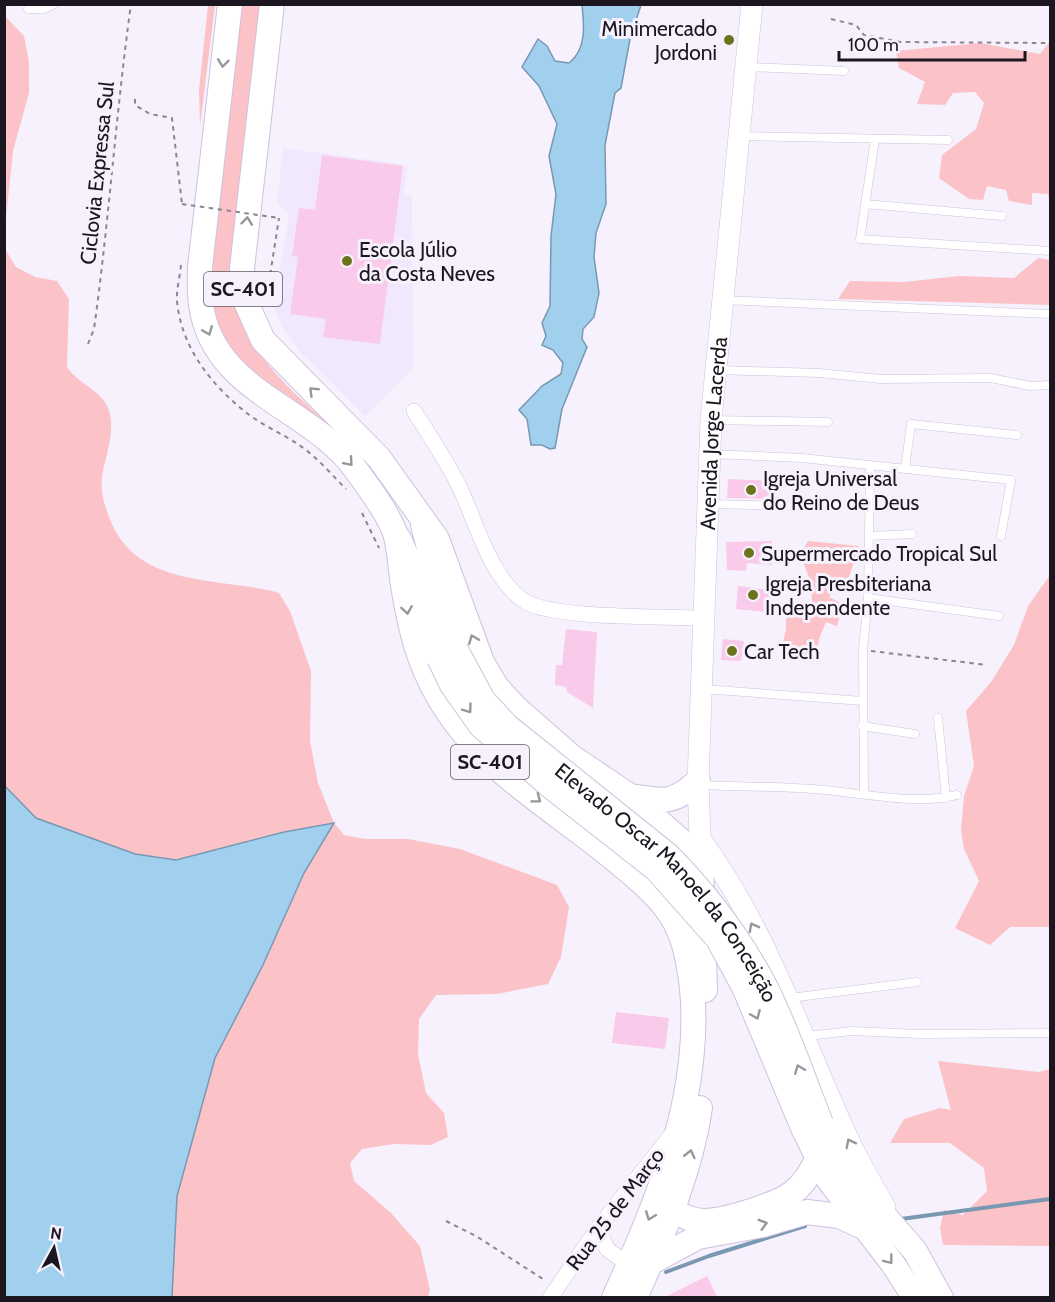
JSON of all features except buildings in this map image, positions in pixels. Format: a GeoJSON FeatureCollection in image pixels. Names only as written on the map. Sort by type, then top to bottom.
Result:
{"type":"FeatureCollection","features":[{"type":"Feature","properties":{"kind":"main road","name":"SC-401"},"geometry":{"type":"LineString","coordinates":[[230,4],[200,267],[200,303],[204,321],[227,365],[250,387],[302,421],[347,459],[394,531],[414,645],[425,671],[451,716],[487,758],[506,775],[622,865],[665,907],[680,932],[690,974],[694,1009],[691,1060],[682,1121],[640,1264],[635,1298]]}},
{"type":"Feature","properties":{"kind":"main road","name":"SC-401"},"geometry":{"type":"LineString","coordinates":[[272,4],[242,268],[245,300],[263,340],[380,458],[419,512],[437,539],[482,662],[496,686],[572,757],[630,796],[695,852],[701,865],[707,1013],[705,1069],[698,1117],[674,1210],[640,1264],[615,1298]]}},
{"type":"Feature","properties":{"kind":"main road","name":"Avenida Jorge Lacerda"},"geometry":{"type":"LineString","coordinates":[[701,865],[698,783],[700,689],[711,420],[752,4]]}},
{"type":"Feature","properties":{"kind":"main road","name":"Elevado Oscar Manoel da Conceição"},"geometry":{"type":"LineString","coordinates":[[419,512],[452,685],[481,726],[549,784],[656,869],[718,939],[813,1127],[854,1181],[925,1266],[941,1298]]}},
{"type":"Feature","properties":{"kind":"main road","name":"Elevado Oscar Manoel da Conceição"},"geometry":{"type":"LineString","coordinates":[[394,531],[417,579],[447,654]]}},
{"type":"Feature","properties":{"kind":"main road"},"geometry":{"type":"LineString","coordinates":[[630,796],[670,800],[682,796],[698,783]]}},
{"type":"Feature","properties":{"kind":"main road"},"geometry":{"type":"LineString","coordinates":[[700,839],[724,873],[789,998],[848,1140],[898,1232]]}},
{"type":"Feature","properties":{"kind":"main road","name":"Elevado Oscar Manoel da Conceição"},"geometry":{"type":"LineString","coordinates":[[813,1127],[817,1160],[861,1226],[893,1264],[915,1298]]}},
{"type":"Feature","properties":{"kind":"main road"},"geometry":{"type":"LineString","coordinates":[[674,1210],[688,1219],[705,1221],[770,1203],[789,1195],[801,1186],[817,1160]]}},
{"type":"Feature","properties":{"kind":"main road"},"geometry":{"type":"LineString","coordinates":[[640,1264],[698,1237],[763,1225],[807,1212],[839,1216],[861,1226]]}},
{"type":"Feature","properties":{"kind":"street"},"geometry":{"type":"LineString","coordinates":[[414,411],[458,484],[499,575],[510,590],[527,603],[562,612],[702,618]]}},
{"type":"Feature","properties":{"kind":"street","name":"Rua 25 de Março"},"geometry":{"type":"LineString","coordinates":[[553,1293],[598,1228],[682,1121]]}},
{"type":"Feature","properties":{"kind":"street"},"geometry":{"type":"LineString","coordinates":[[598,1228],[608,1249]]}},
{"type":"Feature","properties":{"kind":"street"},"geometry":{"type":"LineString","coordinates":[[582,1254],[608,1249],[640,1264]]}},
{"type":"Feature","properties":{"kind":"lane"},"geometry":{"type":"LineString","coordinates":[[28,9],[44,9],[54,4]]}},
{"type":"Feature","properties":{"kind":"lane"},"geometry":{"type":"LineString","coordinates":[[746,67],[844,71]]}},
{"type":"Feature","properties":{"kind":"lane"},"geometry":{"type":"LineString","coordinates":[[739,136],[948,140]]}},
{"type":"Feature","properties":{"kind":"lane"},"geometry":{"type":"LineString","coordinates":[[876,139],[860,239],[1050,251]]}},
{"type":"Feature","properties":{"kind":"lane"},"geometry":{"type":"LineString","coordinates":[[865,204],[1002,216]]}},
{"type":"Feature","properties":{"kind":"lane"},"geometry":{"type":"LineString","coordinates":[[722,300],[1050,314]]}},
{"type":"Feature","properties":{"kind":"lane"},"geometry":{"type":"LineString","coordinates":[[715,370],[819,373],[881,378],[991,378],[1030,386],[1050,385]]}},
{"type":"Feature","properties":{"kind":"lane"},"geometry":{"type":"LineString","coordinates":[[711,420],[828,422]]}},
{"type":"Feature","properties":{"kind":"lane"},"geometry":{"type":"LineString","coordinates":[[906,469],[911,424],[1017,435]]}},
{"type":"Feature","properties":{"kind":"lane"},"geometry":{"type":"LineString","coordinates":[[709,454],[772,456],[1011,480],[1001,536]]}},
{"type":"Feature","properties":{"kind":"lane"},"geometry":{"type":"LineString","coordinates":[[864,794],[862,650],[868,598],[870,465]]}},
{"type":"Feature","properties":{"kind":"lane"},"geometry":{"type":"LineString","coordinates":[[707,504],[800,506]]}},
{"type":"Feature","properties":{"kind":"lane"},"geometry":{"type":"LineString","coordinates":[[869,536],[912,534]]}},
{"type":"Feature","properties":{"kind":"lane"},"geometry":{"type":"LineString","coordinates":[[868,598],[999,616]]}},
{"type":"Feature","properties":{"kind":"lane"},"geometry":{"type":"LineString","coordinates":[[700,689],[863,701]]}},
{"type":"Feature","properties":{"kind":"lane"},"geometry":{"type":"LineString","coordinates":[[938,718],[946,798]]}},
{"type":"Feature","properties":{"kind":"lane"},"geometry":{"type":"LineString","coordinates":[[862,726],[915,734]]}},
{"type":"Feature","properties":{"kind":"lane"},"geometry":{"type":"LineString","coordinates":[[698,783],[822,789],[894,797],[946,798],[957,795]]}},
{"type":"Feature","properties":{"kind":"lane"},"geometry":{"type":"LineString","coordinates":[[789,998],[917,982]]}},
{"type":"Feature","properties":{"kind":"lane"},"geometry":{"type":"LineString","coordinates":[[804,1036],[852,1031],[920,1034],[1050,1033]]}},
{"type":"Feature","properties":{"kind":"path","name":"Ciclovia Expressa Sul"},"geometry":{"type":"LineString","coordinates":[[88,344],[94,329],[109,218],[119,90],[131,4]]}},
{"type":"Feature","properties":{"kind":"path"},"geometry":{"type":"LineString","coordinates":[[831,19],[856,25],[864,35],[900,42],[1050,43]]}},
{"type":"Feature","properties":{"kind":"path"},"geometry":{"type":"LineString","coordinates":[[135,99],[135,105],[140,110],[171,118],[182,204],[279,218],[266,297],[267,306]]}},
{"type":"Feature","properties":{"kind":"path"},"geometry":{"type":"LineString","coordinates":[[800,506],[832,507]]}},
{"type":"Feature","properties":{"kind":"path"},"geometry":{"type":"LineString","coordinates":[[862,650],[987,665]]}},
{"type":"Feature","properties":{"kind":"path"},"geometry":{"type":"LineString","coordinates":[[446,1221],[502,1252],[553,1293]]}},
{"type":"Feature","properties":{"kind":"shaded area"},"geometry":{"type":"Polygon","coordinates":[[[208,5],[215,5],[200,126],[199,90],[208,5]]]}},
{"type":"Feature","properties":{"kind":"shaded area"},"geometry":{"type":"Polygon","coordinates":[[[239,5],[263,5],[235,306],[244,328],[269,366],[284,383],[353,446],[269,391],[217,334],[209,276],[239,5]]]}},
{"type":"Feature","properties":{"kind":"shaded area"},"geometry":{"type":"Polygon","coordinates":[[[5,16],[24,36],[29,62],[29,93],[13,151],[5,228],[5,16]]]}},
{"type":"Feature","properties":{"kind":"shaded area"},"geometry":{"type":"Polygon","coordinates":[[[1050,41],[1050,204],[1048,194],[1032,193],[1032,205],[1009,201],[1006,190],[987,186],[983,200],[969,199],[939,178],[942,155],[976,129],[984,103],[975,92],[953,93],[945,105],[917,104],[925,82],[899,68],[896,51],[980,43],[1040,54],[1050,41]]]}},
{"type":"Feature","properties":{"kind":"shaded area","name":"Escola Júlio da Costa Neves"},"geometry":{"type":"Polygon","coordinates":[[[283,148],[408,165],[404,194],[412,195],[413,368],[365,416],[299,351],[283,329],[273,306],[289,216],[277,203],[283,148]]]}},
{"type":"Feature","properties":{"kind":"shaded area"},"geometry":{"type":"Polygon","coordinates":[[[5,249],[16,267],[35,277],[57,281],[69,299],[67,366],[75,376],[102,398],[109,412],[111,430],[102,476],[102,494],[112,524],[125,545],[142,560],[185,577],[279,593],[290,611],[311,671],[310,741],[318,783],[334,823],[284,832],[176,860],[135,854],[36,818],[5,785],[5,249]]]}},
{"type":"Feature","properties":{"kind":"shaded area"},"geometry":{"type":"Polygon","coordinates":[[[1038,258],[1050,260],[1050,305],[838,299],[850,281],[904,282],[959,276],[1014,278],[1038,258]]]}},
{"type":"Feature","properties":{"kind":"shaded area"},"geometry":{"type":"Polygon","coordinates":[[[808,541],[859,546],[846,587],[836,587],[829,597],[843,604],[837,626],[826,622],[819,639],[816,658],[797,658],[781,651],[786,629],[786,615],[790,612],[799,618],[809,615],[811,607],[810,585],[800,555],[808,541]]]}},
{"type":"Feature","properties":{"kind":"shaded area"},"geometry":{"type":"Polygon","coordinates":[[[1050,575],[1050,927],[1010,927],[990,945],[955,928],[979,881],[964,849],[961,830],[964,796],[974,766],[966,711],[991,682],[1014,645],[1028,606],[1050,575]]]}},
{"type":"Feature","properties":{"kind":"shaded area"},"geometry":{"type":"Polygon","coordinates":[[[334,823],[344,835],[365,839],[408,839],[460,849],[557,885],[569,907],[561,957],[548,984],[497,994],[436,995],[419,1019],[418,1054],[426,1093],[444,1113],[448,1137],[431,1145],[394,1144],[362,1149],[350,1163],[354,1181],[391,1213],[420,1246],[430,1290],[428,1297],[172,1297],[177,1196],[215,1058],[263,965],[304,873],[334,823]]]}},
{"type":"Feature","properties":{"kind":"shaded area"},"geometry":{"type":"Polygon","coordinates":[[[938,1061],[1039,1072],[1050,1069],[1050,1246],[943,1245],[940,1228],[944,1210],[963,1215],[987,1191],[984,1168],[950,1143],[890,1143],[904,1119],[940,1108],[951,1110],[938,1061]]]}},
{"type":"Feature","properties":{"kind":"water"},"geometry":{"type":"Polygon","coordinates":[[[582,5],[641,5],[630,39],[621,88],[615,93],[605,145],[606,204],[596,233],[594,257],[599,293],[594,317],[583,329],[582,339],[587,347],[562,409],[555,448],[550,449],[542,445],[531,445],[527,419],[519,410],[542,386],[561,374],[563,363],[553,350],[542,345],[546,336],[542,323],[550,306],[551,236],[556,194],[549,156],[557,124],[539,86],[522,67],[538,39],[547,46],[555,61],[569,63],[575,57],[582,44],[582,5]]]}},
{"type":"Feature","properties":{"kind":"water"},"geometry":{"type":"Polygon","coordinates":[[[4,785],[36,818],[135,854],[176,860],[284,832],[334,823],[304,873],[263,965],[215,1058],[177,1196],[172,1297],[5,1297],[4,785]]]}},
{"type":"Feature","properties":{"kind":"waterway"},"geometry":{"type":"LineString","coordinates":[[901,1219],[1050,1199]]}},
{"type":"Feature","properties":{"kind":"waterway"},"geometry":{"type":"LineString","coordinates":[[666,1272],[805,1226]]}},
{"type":"Feature","properties":{"kind":"place","name":"Minimercado Jordoni"},"geometry":{"type":"Point","coordinates":[729,40]}},
{"type":"Feature","properties":{"kind":"place","name":"Escola Júlio da Costa Neves"},"geometry":{"type":"Point","coordinates":[347,261]}},
{"type":"Feature","properties":{"kind":"place","name":"Igreja Universal do Reino de Deus"},"geometry":{"type":"Point","coordinates":[751,490]}},
{"type":"Feature","properties":{"kind":"place","name":"Supermercado Tropical Sul"},"geometry":{"type":"Point","coordinates":[749,553]}},
{"type":"Feature","properties":{"kind":"place","name":"Igreja Presbiteriana Independente"},"geometry":{"type":"Point","coordinates":[753,595]}},
{"type":"Feature","properties":{"kind":"place","name":"Car Tech"},"geometry":{"type":"Point","coordinates":[732,651]}}]}
